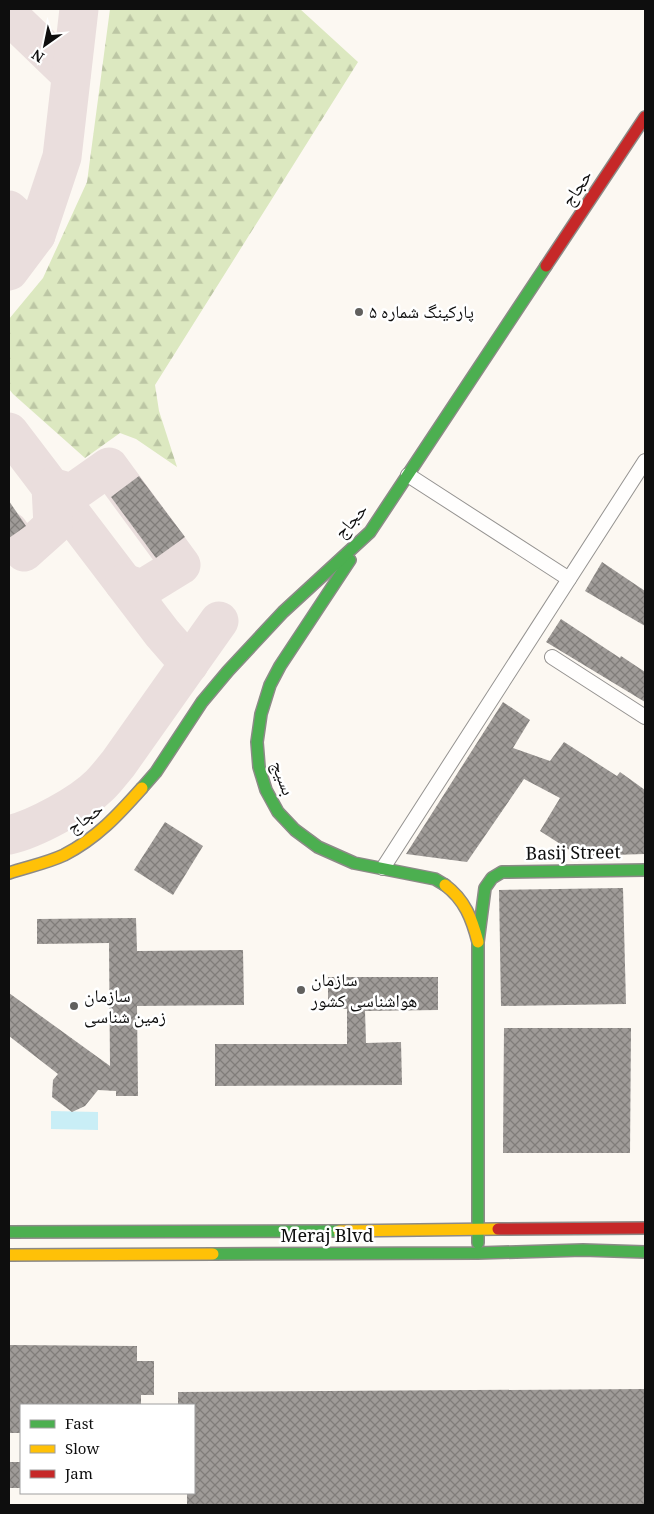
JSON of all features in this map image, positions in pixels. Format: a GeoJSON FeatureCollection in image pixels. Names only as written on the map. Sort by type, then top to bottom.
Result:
{"type":"FeatureCollection","features":[{"type":"Feature","properties":{"kind":"main road","name":"حجاج"},"geometry":{"type":"LineString","coordinates":[[9,873],[63,855],[113,822],[156,772],[202,702],[228,671],[283,612],[370,532],[645,118]]}},
{"type":"Feature","properties":{"kind":"main road","name":"بسیج"},"geometry":{"type":"LineString","coordinates":[[370,532],[289,652],[271,684],[262,708],[258,729],[257,751],[259,772],[266,793],[279,814],[312,843],[347,861],[435,879],[445,884],[455,892],[472,916],[478,942]]}},
{"type":"Feature","properties":{"kind":"main road","name":"Basij Street"},"geometry":{"type":"LineString","coordinates":[[478,942],[485,888],[492,878],[502,872],[645,870]]}},
{"type":"Feature","properties":{"kind":"main road"},"geometry":{"type":"LineString","coordinates":[[478,942],[478,1253]]}},
{"type":"Feature","properties":{"kind":"main road","name":"Meraj Blvd"},"geometry":{"type":"LineString","coordinates":[[9,1232],[645,1228]]}},
{"type":"Feature","properties":{"kind":"main road"},"geometry":{"type":"LineString","coordinates":[[216,1232],[217,1254]]}},
{"type":"Feature","properties":{"kind":"main road","name":"Meraj Blvd"},"geometry":{"type":"LineString","coordinates":[[9,1255],[478,1253],[583,1250],[645,1252]]}},
{"type":"Feature","properties":{"kind":"street"},"geometry":{"type":"LineString","coordinates":[[383,868],[645,461]]}},
{"type":"Feature","properties":{"kind":"street"},"geometry":{"type":"LineString","coordinates":[[408,475],[569,579]]}},
{"type":"Feature","properties":{"kind":"street"},"geometry":{"type":"LineString","coordinates":[[552,657],[645,718]]}},
{"type":"Feature","properties":{"kind":"green space"},"geometry":{"type":"Polygon","coordinates":[[[110,9],[300,9],[358,62],[155,385],[159,411],[177,467],[136,439],[120,433],[85,458],[9,389],[9,319],[43,278],[87,182],[110,9]]]}},
{"type":"Feature","properties":{"kind":"water"},"geometry":{"type":"Polygon","coordinates":[[[51,1111],[98,1112],[98,1130],[51,1129],[51,1111]]]}},
{"type":"Feature","properties":{"kind":"building"},"geometry":{"type":"Polygon","coordinates":[[[139,476],[185,537],[156,558],[111,497],[139,476]]]}},
{"type":"Feature","properties":{"kind":"building"},"geometry":{"type":"Polygon","coordinates":[[[9,501],[26,526],[9,538],[9,501]]]}},
{"type":"Feature","properties":{"kind":"building"},"geometry":{"type":"Polygon","coordinates":[[[602,562],[645,591],[645,626],[585,591],[602,562]]]}},
{"type":"Feature","properties":{"kind":"building"},"geometry":{"type":"Polygon","coordinates":[[[561,619],[620,658],[621,656],[645,672],[645,702],[546,642],[561,619]]]}},
{"type":"Feature","properties":{"kind":"building"},"geometry":{"type":"Polygon","coordinates":[[[503,702],[530,720],[513,748],[550,761],[564,742],[617,776],[620,772],[645,790],[645,854],[579,856],[540,831],[560,798],[524,779],[467,862],[406,854],[503,702]]]}},
{"type":"Feature","properties":{"kind":"building"},"geometry":{"type":"Polygon","coordinates":[[[165,822],[203,846],[173,895],[134,870],[165,822]]]}},
{"type":"Feature","properties":{"kind":"building"},"geometry":{"type":"Polygon","coordinates":[[[623,888],[626,1004],[501,1006],[499,890],[623,888]]]}},
{"type":"Feature","properties":{"kind":"building"},"geometry":{"type":"Polygon","coordinates":[[[136,918],[137,951],[243,950],[244,1005],[137,1006],[138,1096],[116,1096],[116,1091],[98,1090],[85,1106],[72,1112],[52,1097],[53,1080],[58,1074],[9,1036],[9,993],[110,1066],[109,943],[37,944],[37,919],[136,918]]]}},
{"type":"Feature","properties":{"kind":"building"},"geometry":{"type":"Polygon","coordinates":[[[328,977],[438,977],[438,1010],[365,1011],[366,1043],[401,1042],[402,1085],[215,1086],[215,1044],[347,1044],[347,1009],[328,1009],[328,977]]]}},
{"type":"Feature","properties":{"kind":"building"},"geometry":{"type":"Polygon","coordinates":[[[504,1028],[631,1028],[630,1153],[503,1153],[504,1028]]]}},
{"type":"Feature","properties":{"kind":"building"},"geometry":{"type":"Polygon","coordinates":[[[9,1345],[137,1346],[137,1361],[154,1361],[154,1395],[141,1395],[141,1404],[20,1404],[20,1433],[9,1433],[9,1345]]]}},
{"type":"Feature","properties":{"kind":"building"},"geometry":{"type":"Polygon","coordinates":[[[645,1389],[645,1505],[187,1505],[187,1494],[195,1494],[195,1404],[178,1404],[178,1392],[645,1389]]]}},
{"type":"Feature","properties":{"kind":"building"},"geometry":{"type":"Polygon","coordinates":[[[9,1462],[20,1462],[20,1488],[9,1488],[9,1462]]]}},
{"type":"Feature","properties":{"kind":"taxiway"},"geometry":{"type":"LineString","coordinates":[[9,271],[36,235],[62,157],[79,9]]}},
{"type":"Feature","properties":{"kind":"taxiway"},"geometry":{"type":"LineString","coordinates":[[9,15],[71,75]]}},
{"type":"Feature","properties":{"kind":"taxiway"},"geometry":{"type":"LineString","coordinates":[[9,210],[36,235]]}},
{"type":"Feature","properties":{"kind":"taxiway"},"geometry":{"type":"LineString","coordinates":[[9,432],[162,633],[189,664]]}},
{"type":"Feature","properties":{"kind":"taxiway"},"geometry":{"type":"LineString","coordinates":[[9,531],[24,552],[53,526],[51,487],[72,493],[109,467],[181,565],[142,589],[124,583]]}},
{"type":"Feature","properties":{"kind":"taxiway"},"geometry":{"type":"LineString","coordinates":[[9,835],[57,815],[100,785],[118,764],[219,621]]}},
{"type":"Feature","properties":{"kind":"traffic: fast"},"geometry":{"type":"LineString","coordinates":[[142,788],[156,772],[202,702],[228,671],[283,612],[370,532],[546,266]]}},
{"type":"Feature","properties":{"kind":"traffic: fast"},"geometry":{"type":"LineString","coordinates":[[350,560],[280,666],[270,685],[261,714],[257,742],[259,767],[266,790],[278,812],[295,830],[318,847],[354,863],[435,879],[445,885]]}},
{"type":"Feature","properties":{"kind":"traffic: fast"},"geometry":{"type":"LineString","coordinates":[[478,1243],[478,942],[485,888],[492,878],[502,872],[645,870]]}},
{"type":"Feature","properties":{"kind":"traffic: fast"},"geometry":{"type":"LineString","coordinates":[[9,1232],[339,1231]]}},
{"type":"Feature","properties":{"kind":"traffic: fast"},"geometry":{"type":"LineString","coordinates":[[213,1254],[478,1253],[583,1250],[645,1252]]}},
{"type":"Feature","properties":{"kind":"traffic: slow"},"geometry":{"type":"LineString","coordinates":[[9,873],[64,855],[87,841],[106,825],[142,788]]}},
{"type":"Feature","properties":{"kind":"traffic: slow"},"geometry":{"type":"LineString","coordinates":[[445,885],[463,904],[478,942]]}},
{"type":"Feature","properties":{"kind":"traffic: slow"},"geometry":{"type":"LineString","coordinates":[[339,1231],[498,1229]]}},
{"type":"Feature","properties":{"kind":"traffic: slow"},"geometry":{"type":"LineString","coordinates":[[9,1255],[213,1254]]}},
{"type":"Feature","properties":{"kind":"traffic: jam"},"geometry":{"type":"LineString","coordinates":[[546,266],[645,117]]}},
{"type":"Feature","properties":{"kind":"traffic: jam"},"geometry":{"type":"LineString","coordinates":[[498,1229],[645,1228]]}},
{"type":"Feature","properties":{"kind":"place","name":"پارکینگ شماره ۵"},"geometry":{"type":"Point","coordinates":[359,312]}},
{"type":"Feature","properties":{"kind":"place","name":"سازمان هواشناسی کشور"},"geometry":{"type":"Point","coordinates":[301,990]}},
{"type":"Feature","properties":{"kind":"place","name":"سازمان زمین شناسی"},"geometry":{"type":"Point","coordinates":[74,1006]}}]}
